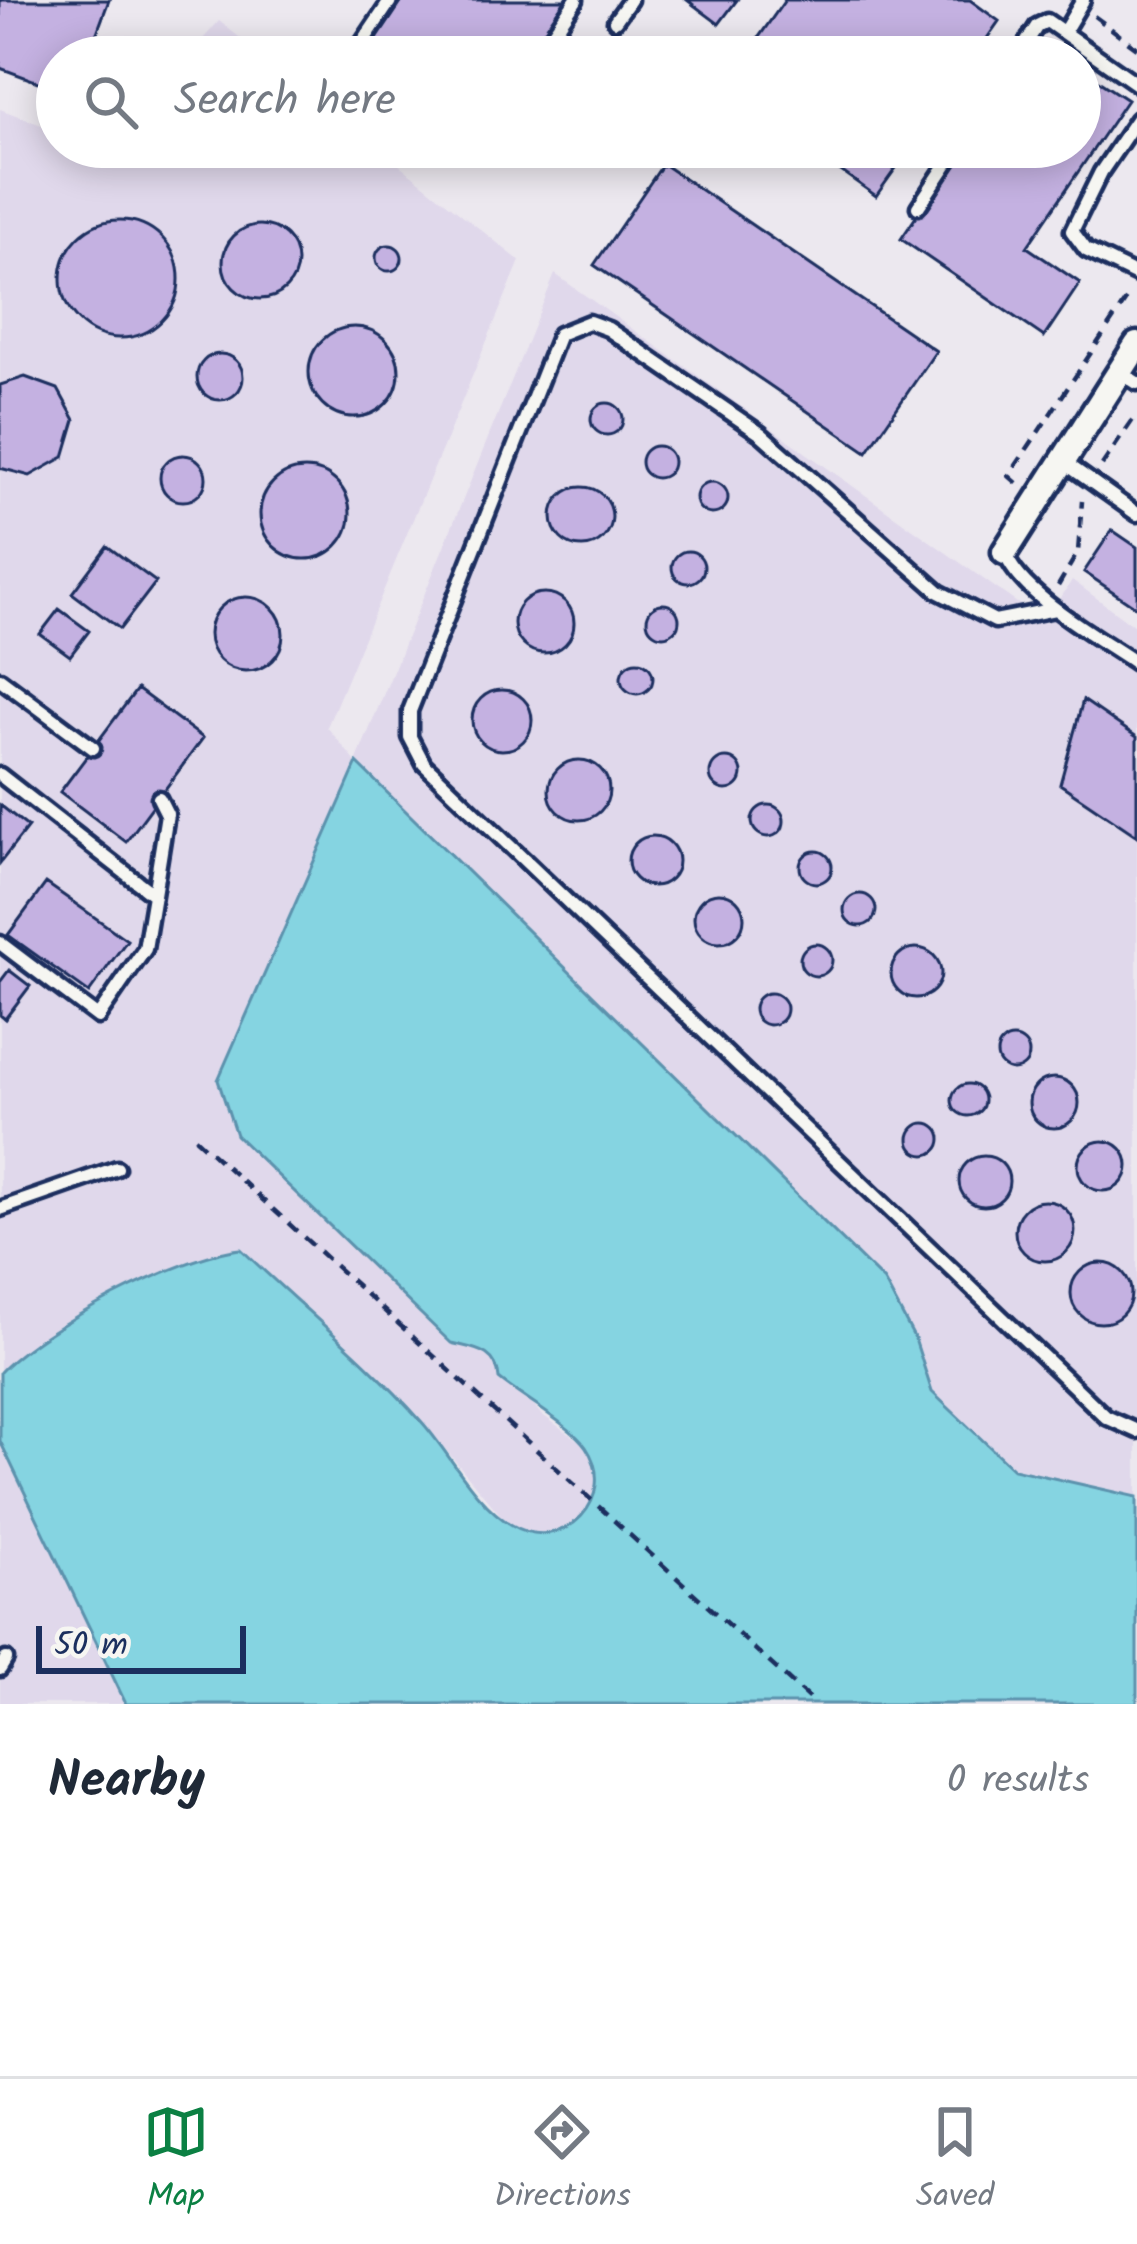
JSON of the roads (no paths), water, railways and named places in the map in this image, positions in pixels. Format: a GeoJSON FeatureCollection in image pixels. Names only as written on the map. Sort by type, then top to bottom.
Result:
{"type":"FeatureCollection","features":[{"type":"Feature","properties":{"kind":"street"},"geometry":{"type":"LineString","coordinates":[[1005,552],[1060,459],[1129,377],[1137,345]]}},
{"type":"Feature","properties":{"kind":"lane"},"geometry":{"type":"LineString","coordinates":[[367,36],[391,0]]}},
{"type":"Feature","properties":{"kind":"lane"},"geometry":{"type":"LineString","coordinates":[[552,36],[576,0]]}},
{"type":"Feature","properties":{"kind":"lane"},"geometry":{"type":"LineString","coordinates":[[615,21],[630,0]]}},
{"type":"Feature","properties":{"kind":"lane"},"geometry":{"type":"LineString","coordinates":[[1064,32],[1082,3]]}},
{"type":"Feature","properties":{"kind":"lane"},"geometry":{"type":"LineString","coordinates":[[1032,36],[1042,22],[1070,36]]}},
{"type":"Feature","properties":{"kind":"lane"},"geometry":{"type":"LineString","coordinates":[[1101,58],[1137,84]]}},
{"type":"Feature","properties":{"kind":"lane"},"geometry":{"type":"LineString","coordinates":[[1137,119],[1101,172],[1072,231],[1086,250],[1137,278]]}},
{"type":"Feature","properties":{"kind":"lane"},"geometry":{"type":"LineString","coordinates":[[918,207],[944,168]]}},
{"type":"Feature","properties":{"kind":"lane"},"geometry":{"type":"LineString","coordinates":[[1055,609],[995,621],[939,592],[760,434],[608,329],[589,322],[559,334],[410,711],[410,737],[424,764],[818,1146],[1106,1418],[1137,1431]]}},
{"type":"Feature","properties":{"kind":"lane"},"geometry":{"type":"LineString","coordinates":[[1060,459],[1137,514]]}},
{"type":"Feature","properties":{"kind":"lane"},"geometry":{"type":"LineString","coordinates":[[1005,552],[1014,569],[1055,609],[1137,664]]}},
{"type":"Feature","properties":{"kind":"lane"},"geometry":{"type":"LineString","coordinates":[[0,679],[93,748]]}},
{"type":"Feature","properties":{"kind":"lane"},"geometry":{"type":"LineString","coordinates":[[0,775],[154,895]]}},
{"type":"Feature","properties":{"kind":"lane"},"geometry":{"type":"LineString","coordinates":[[0,944],[98,1017],[145,949],[167,814],[159,797]]}},
{"type":"Feature","properties":{"kind":"lane"},"geometry":{"type":"LineString","coordinates":[[0,1210],[117,1168]]}},
{"type":"Feature","properties":{"kind":"water"},"geometry":{"type":"Polygon","coordinates":[[[357,763],[884,1281],[915,1339],[932,1392],[1013,1469],[1137,1497],[1137,1704],[126,1704],[0,1441],[0,1372],[47,1335],[148,1279],[241,1249],[400,1398],[474,1491],[512,1525],[532,1533],[567,1527],[591,1502],[596,1485],[595,1466],[579,1439],[499,1379],[489,1356],[451,1343],[236,1135],[218,1080],[357,763]]]}}]}
